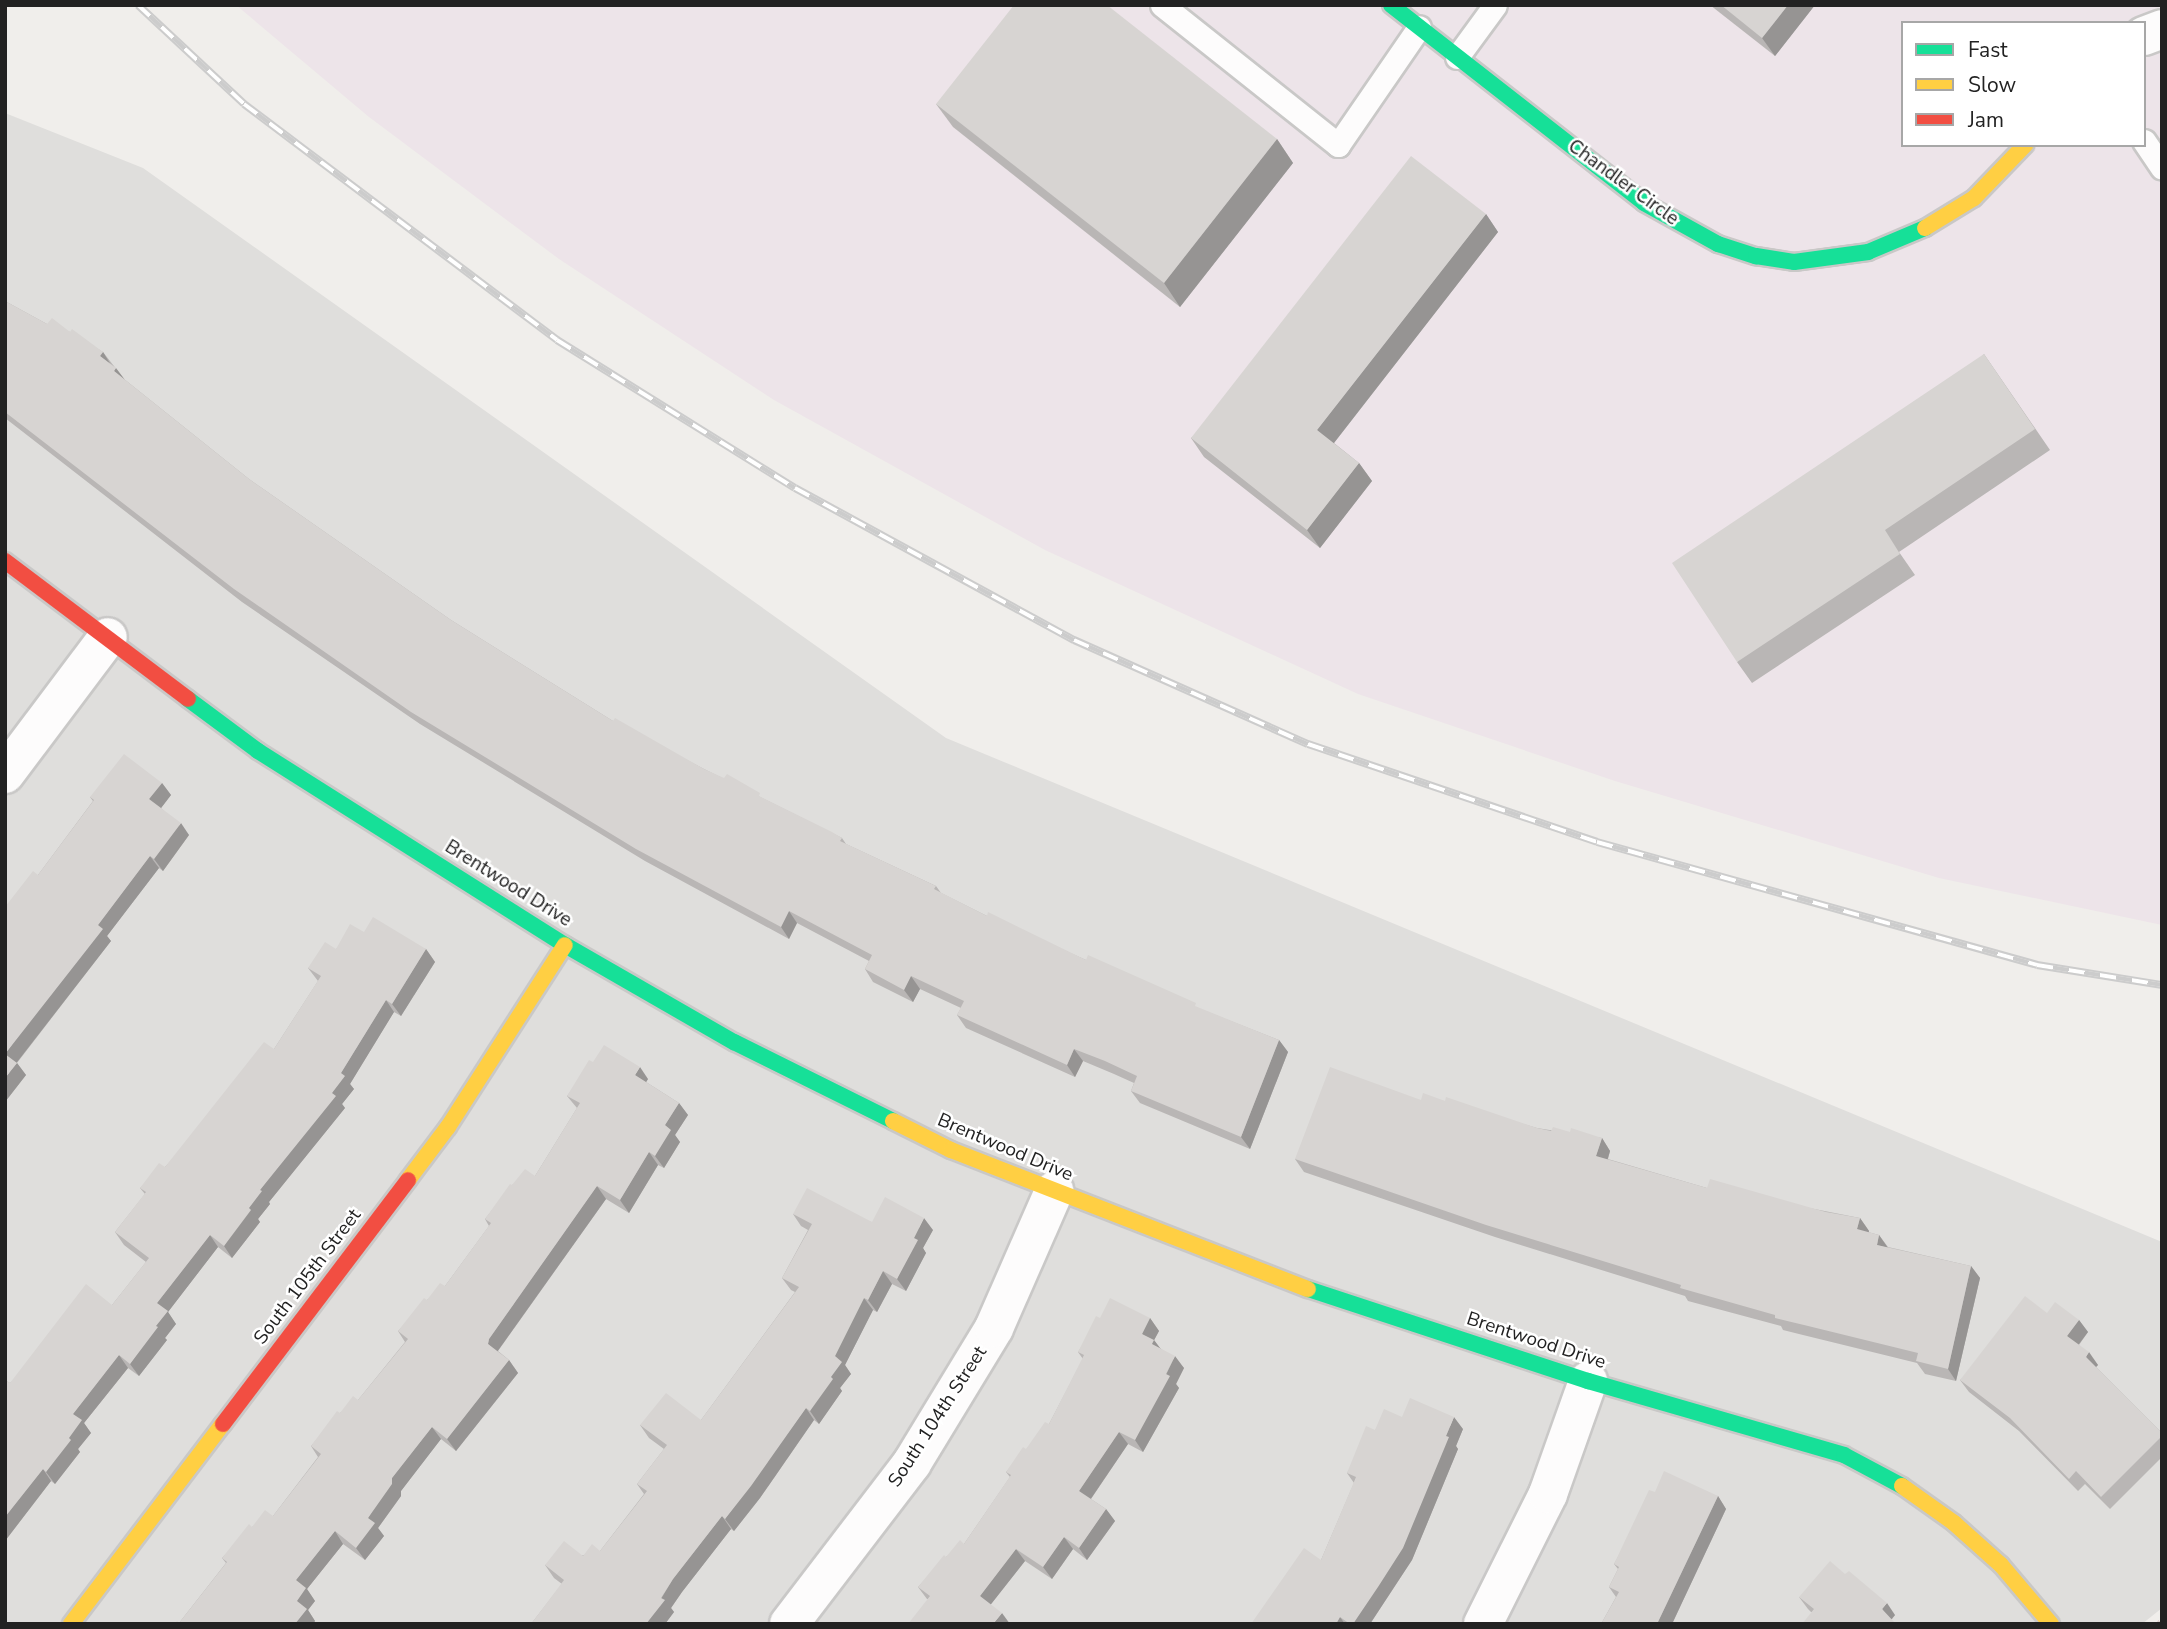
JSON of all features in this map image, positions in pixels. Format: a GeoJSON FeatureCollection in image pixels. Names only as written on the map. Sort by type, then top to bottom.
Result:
{"type":"FeatureCollection","features":[{"type":"Feature","properties":{"kind":"street","name":"Chandler Circle"},"geometry":{"type":"LineString","coordinates":[[1391,5],[1644,203],[1718,244],[1769,258],[1794,262],[1832,259],[1868,252],[1907,236],[1942,220],[1974,198],[2023,147]]}},
{"type":"Feature","properties":{"kind":"street","name":"Brentwood Drive"},"geometry":{"type":"LineString","coordinates":[[5,561],[258,751],[565,945],[734,1042],[951,1150],[1283,1282],[1588,1381],[1844,1455],[1908,1489],[1954,1523],[2001,1565],[2052,1624]]}},
{"type":"Feature","properties":{"kind":"street"},"geometry":{"type":"LineString","coordinates":[[5,774],[108,637]]}},
{"type":"Feature","properties":{"kind":"street","name":"South 105th Street"},"geometry":{"type":"LineString","coordinates":[[72,1624],[448,1127],[565,945]]}},
{"type":"Feature","properties":{"kind":"street","name":"South 104th Street"},"geometry":{"type":"LineString","coordinates":[[789,1624],[912,1463],[994,1328],[1054,1191]]}},
{"type":"Feature","properties":{"kind":"street"},"geometry":{"type":"LineString","coordinates":[[1483,1624],[1548,1494],[1588,1381]]}},
{"type":"Feature","properties":{"kind":"lane"},"geometry":{"type":"LineString","coordinates":[[1162,5],[1338,145],[1419,27]]}},
{"type":"Feature","properties":{"kind":"lane"},"geometry":{"type":"LineString","coordinates":[[1457,57],[1495,5]]}},
{"type":"Feature","properties":{"kind":"lane"},"geometry":{"type":"LineString","coordinates":[[2146,144],[2162,168]]}},
{"type":"Feature","properties":{"kind":"path"},"geometry":{"type":"LineString","coordinates":[[2158,1624],[2162,1619]]}},
{"type":"Feature","properties":{"kind":"shaded area"},"geometry":{"type":"Polygon","coordinates":[[[236,5],[2162,5],[2162,925],[1939,878],[1615,781],[1358,694],[1045,550],[774,400],[559,259],[369,117],[236,5]]]}},
{"type":"Feature","properties":{"kind":"shaded area"},"geometry":{"type":"Polygon","coordinates":[[[5,113],[143,168],[946,738],[2162,1242],[2162,1608],[2142,1624],[5,1624],[5,113]]]}},
{"type":"Feature","properties":{"kind":"building"},"geometry":{"type":"Polygon","coordinates":[[[1014,5],[1107,5],[1277,139],[1164,283],[936,104],[1014,5]]]}},
{"type":"Feature","properties":{"kind":"building"},"geometry":{"type":"Polygon","coordinates":[[[1721,5],[1788,5],[1762,38],[1721,5]]]}},
{"type":"Feature","properties":{"kind":"building"},"geometry":{"type":"Polygon","coordinates":[[[1411,156],[1486,214],[1317,430],[1359,463],[1307,530],[1191,438],[1411,156]]]}},
{"type":"Feature","properties":{"kind":"building"},"geometry":{"type":"Polygon","coordinates":[[[5,301],[47,324],[52,318],[70,332],[72,329],[103,352],[100,356],[116,368],[114,371],[249,479],[451,620],[613,721],[615,718],[704,769],[724,778],[727,774],[760,793],[759,796],[832,832],[842,838],[840,841],[936,886],[934,889],[987,916],[988,912],[1086,960],[1088,955],[1196,1003],[1195,1006],[1279,1040],[1241,1137],[1131,1091],[1137,1076],[1105,1061],[1074,1049],[1067,1065],[957,1015],[964,1001],[911,976],[904,990],[865,969],[872,955],[789,911],[781,927],[636,849],[411,712],[234,589],[5,412],[5,301]]]}},
{"type":"Feature","properties":{"kind":"building"},"geometry":{"type":"Polygon","coordinates":[[[1984,354],[2035,429],[1885,530],[1900,554],[1737,662],[1672,563],[1984,354]]]}},
{"type":"Feature","properties":{"kind":"building"},"geometry":{"type":"Polygon","coordinates":[[[124,754],[162,783],[149,799],[181,823],[154,859],[150,856],[98,925],[103,929],[5,1054],[5,907],[33,871],[38,875],[94,800],[90,797],[124,754]]]}},
{"type":"Feature","properties":{"kind":"building"},"geometry":{"type":"Polygon","coordinates":[[[373,917],[426,949],[392,1004],[386,1000],[341,1073],[345,1076],[332,1093],[336,1096],[260,1190],[262,1191],[249,1208],[251,1210],[224,1246],[210,1235],[157,1303],[168,1311],[156,1326],[158,1327],[130,1364],[119,1355],[73,1414],[82,1420],[69,1438],[71,1440],[46,1472],[43,1469],[5,1517],[5,1380],[10,1383],[86,1284],[112,1305],[149,1258],[115,1232],[146,1192],[140,1188],[159,1163],[165,1167],[264,1042],[274,1049],[321,976],[308,968],[325,942],[336,949],[350,924],[364,932],[373,917]]]}},
{"type":"Feature","properties":{"kind":"building"},"geometry":{"type":"Polygon","coordinates":[[[604,1045],[640,1067],[635,1075],[679,1103],[665,1125],[671,1130],[655,1156],[649,1152],[620,1200],[597,1186],[489,1339],[488,1344],[509,1360],[447,1439],[432,1427],[392,1478],[392,1484],[368,1518],[375,1523],[356,1548],[335,1531],[296,1580],[306,1588],[297,1601],[307,1609],[295,1624],[175,1624],[177,1621],[179,1623],[227,1562],[222,1558],[249,1524],[252,1527],[265,1510],[273,1516],[321,1454],[311,1446],[337,1411],[340,1413],[353,1396],[358,1400],[408,1339],[398,1331],[424,1298],[427,1300],[440,1283],[445,1286],[491,1223],[485,1219],[510,1184],[512,1185],[525,1169],[535,1176],[580,1103],[567,1096],[589,1060],[593,1062],[604,1045]]]}},
{"type":"Feature","properties":{"kind":"building"},"geometry":{"type":"Polygon","coordinates":[[[5,1054],[17,1063],[5,1078],[5,1054]]]}},
{"type":"Feature","properties":{"kind":"building"},"geometry":{"type":"Polygon","coordinates":[[[1330,1067],[1421,1100],[1423,1093],[1445,1101],[1446,1097],[1537,1128],[1551,1131],[1553,1127],[1570,1132],[1571,1128],[1602,1138],[1596,1156],[1707,1188],[1710,1179],[1826,1212],[1860,1218],[1857,1229],[1879,1235],[1877,1245],[1971,1266],[1948,1369],[1916,1361],[1918,1353],[1775,1318],[1775,1315],[1680,1288],[1681,1285],[1486,1225],[1295,1159],[1330,1067]]]}},
{"type":"Feature","properties":{"kind":"building"},"geometry":{"type":"Polygon","coordinates":[[[807,1188],[872,1222],[885,1197],[924,1218],[914,1238],[918,1240],[897,1279],[883,1271],[868,1300],[864,1298],[835,1356],[842,1362],[831,1377],[833,1379],[810,1411],[806,1408],[725,1519],[722,1516],[673,1579],[661,1598],[665,1600],[646,1624],[531,1624],[564,1580],[545,1565],[564,1541],[583,1556],[592,1544],[600,1551],[647,1491],[637,1484],[667,1445],[640,1425],[666,1393],[701,1420],[799,1287],[782,1278],[812,1224],[793,1214],[807,1188]]]}},
{"type":"Feature","properties":{"kind":"building"},"geometry":{"type":"Polygon","coordinates":[[[2025,1296],[2047,1313],[2055,1302],[2079,1320],[2067,1336],[2089,1352],[2086,1357],[2162,1433],[2101,1497],[2076,1471],[2069,1479],[2010,1418],[1960,1380],[2025,1296]]]}},
{"type":"Feature","properties":{"kind":"building"},"geometry":{"type":"Polygon","coordinates":[[[1110,1298],[1150,1318],[1142,1334],[1154,1340],[1152,1344],[1175,1356],[1166,1374],[1170,1376],[1135,1440],[1119,1432],[1079,1491],[1106,1509],[1079,1548],[1064,1537],[1043,1567],[1016,1549],[980,1596],[1002,1613],[993,1624],[908,1624],[930,1596],[918,1587],[960,1540],[964,1544],[1011,1475],[1006,1472],[1023,1447],[1026,1449],[1045,1422],[1049,1424],[1084,1355],[1078,1352],[1096,1316],[1100,1318],[1110,1298]]]}},
{"type":"Feature","properties":{"kind":"building"},"geometry":{"type":"Polygon","coordinates":[[[1410,1398],[1454,1417],[1446,1436],[1449,1437],[1403,1548],[1353,1624],[1340,1617],[1336,1624],[1251,1624],[1304,1548],[1321,1560],[1356,1477],[1347,1473],[1366,1426],[1375,1430],[1384,1409],[1402,1417],[1410,1398]]]}},
{"type":"Feature","properties":{"kind":"building"},"geometry":{"type":"Polygon","coordinates":[[[1664,1471],[1718,1496],[1657,1624],[1601,1624],[1619,1592],[1609,1587],[1619,1567],[1614,1564],[1649,1490],[1655,1492],[1664,1471]]]}},
{"type":"Feature","properties":{"kind":"building"},"geometry":{"type":"Polygon","coordinates":[[[1830,1561],[1845,1574],[1849,1571],[1887,1603],[1882,1609],[1896,1624],[1802,1624],[1814,1609],[1799,1597],[1830,1561]]]}},
{"type":"Feature","properties":{"kind":"railway"},"geometry":{"type":"LineString","coordinates":[[138,5],[244,104],[557,340],[795,488],[1074,640],[1308,744],[1597,842],[2037,965],[2162,985]]}},
{"type":"Feature","properties":{"kind":"traffic: fast"},"geometry":{"type":"LineString","coordinates":[[1391,5],[1644,203],[1718,244],[1756,256],[1794,262],[1868,252],[1925,228]]}},
{"type":"Feature","properties":{"kind":"traffic: fast"},"geometry":{"type":"LineString","coordinates":[[188,699],[258,751],[565,945],[734,1042],[893,1121]]}},
{"type":"Feature","properties":{"kind":"traffic: fast"},"geometry":{"type":"LineString","coordinates":[[1308,1289],[1588,1381],[1844,1455],[1902,1486]]}},
{"type":"Feature","properties":{"kind":"traffic: slow"},"geometry":{"type":"LineString","coordinates":[[1925,228],[1974,198],[2023,147]]}},
{"type":"Feature","properties":{"kind":"traffic: slow"},"geometry":{"type":"LineString","coordinates":[[408,1180],[448,1127],[565,945]]}},
{"type":"Feature","properties":{"kind":"traffic: slow"},"geometry":{"type":"LineString","coordinates":[[893,1121],[951,1150],[1308,1289]]}},
{"type":"Feature","properties":{"kind":"traffic: slow"},"geometry":{"type":"LineString","coordinates":[[71,1624],[223,1424]]}},
{"type":"Feature","properties":{"kind":"traffic: slow"},"geometry":{"type":"LineString","coordinates":[[1902,1486],[1954,1523],[2001,1565],[2051,1624]]}},
{"type":"Feature","properties":{"kind":"traffic: jam"},"geometry":{"type":"LineString","coordinates":[[5,561],[188,699]]}},
{"type":"Feature","properties":{"kind":"traffic: jam"},"geometry":{"type":"LineString","coordinates":[[223,1424],[408,1180]]}}]}
